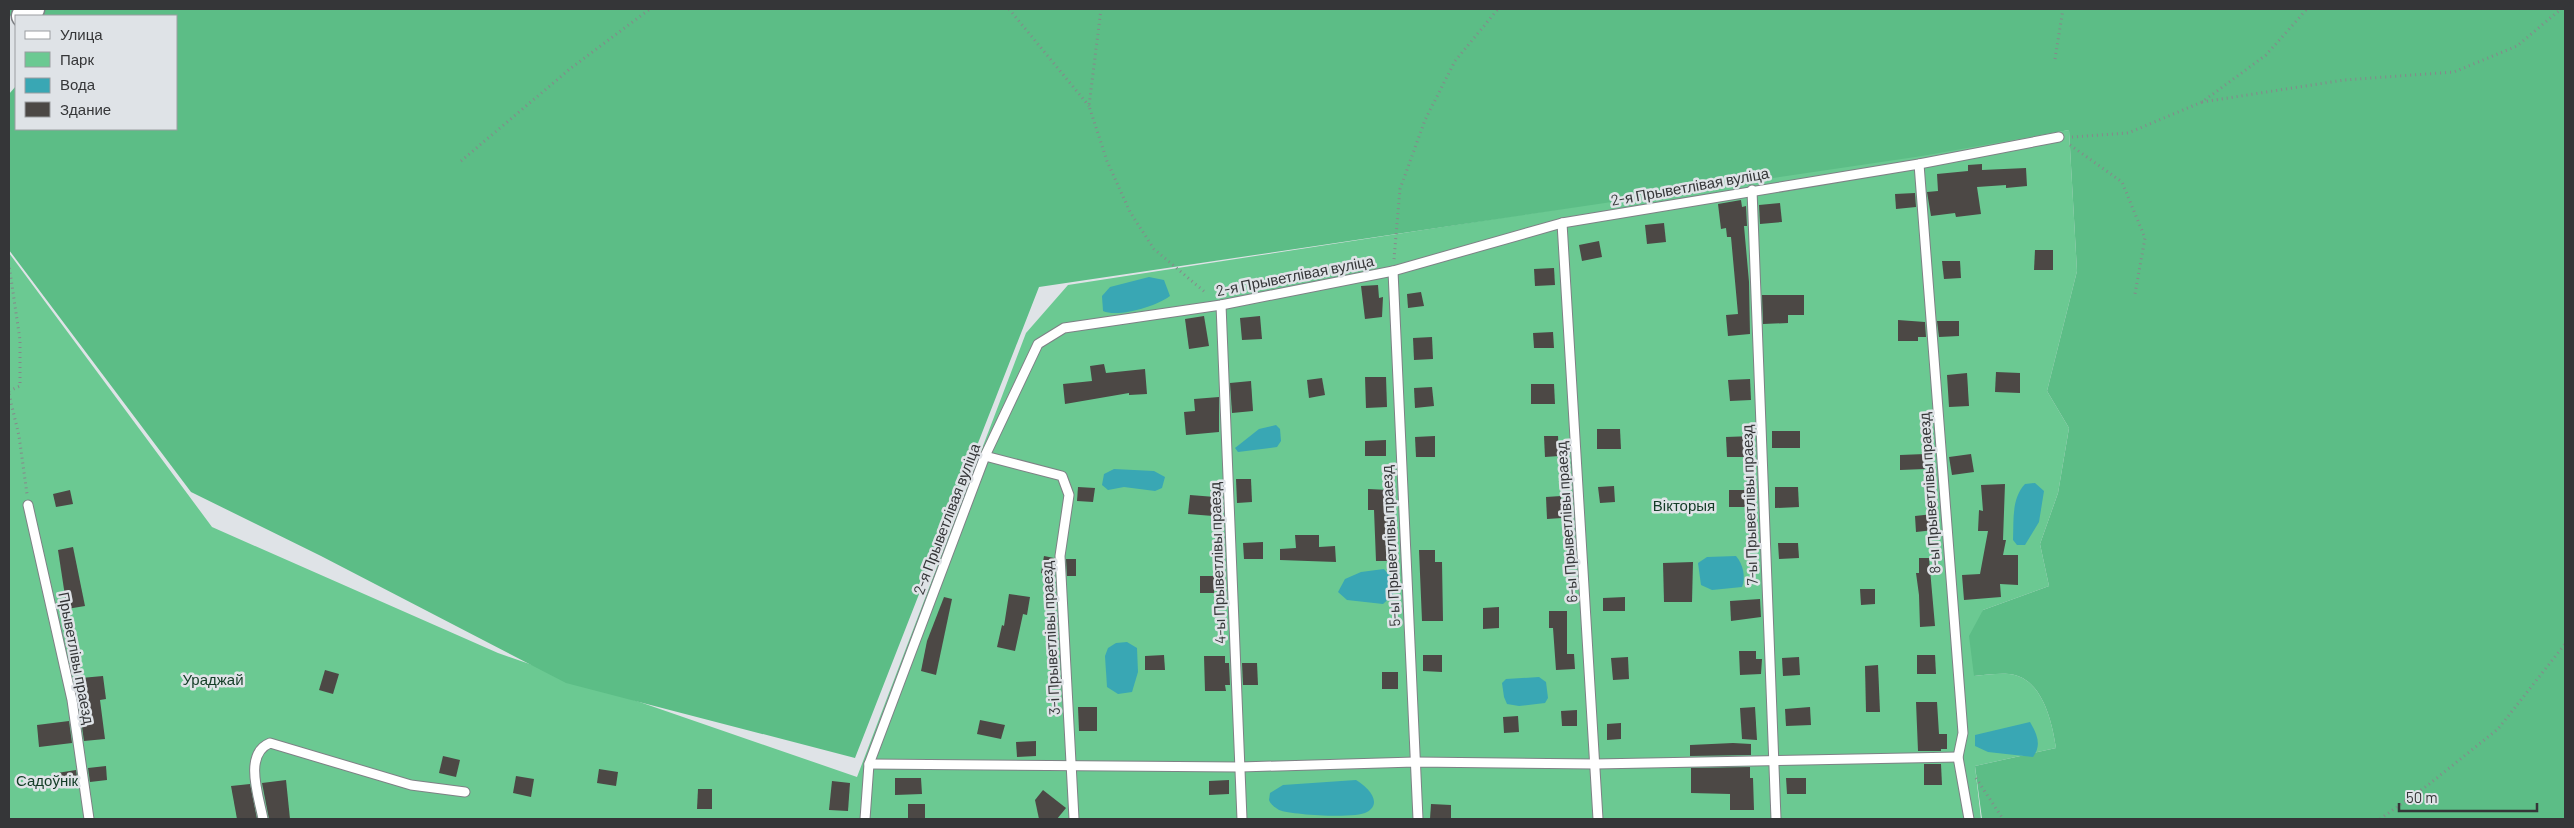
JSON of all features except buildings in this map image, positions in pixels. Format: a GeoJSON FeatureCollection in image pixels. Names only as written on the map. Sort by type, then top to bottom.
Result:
{"type":"FeatureCollection","features":[{"type":"Feature","properties":{"kind":"lane","name":"2-я Прыветлівая вуліца"},"geometry":{"type":"LineString","coordinates":[[865,819],[869,764],[985,456],[1020,378],[1038,344],[1064,328],[1220,305],[1393,271],[1562,223],[1752,190],[1919,164],[2059,138]]}},
{"type":"Feature","properties":{"kind":"lane","name":"8-ы Прыветлівы праезд"},"geometry":{"type":"LineString","coordinates":[[1919,164],[1963,733],[1958,757],[1969,819]]}},
{"type":"Feature","properties":{"kind":"lane","name":"7-ы Прыветлівы праезд"},"geometry":{"type":"LineString","coordinates":[[1752,190],[1776,819]]}},
{"type":"Feature","properties":{"kind":"lane","name":"6-ы Прыветлівы праезд"},"geometry":{"type":"LineString","coordinates":[[1562,223],[1598,819]]}},
{"type":"Feature","properties":{"kind":"lane","name":"5-ы Прыветлівы праезд"},"geometry":{"type":"LineString","coordinates":[[1393,271],[1418,819]]}},
{"type":"Feature","properties":{"kind":"lane","name":"4-ы Прыветлівы праезд"},"geometry":{"type":"LineString","coordinates":[[1220,305],[1242,819]]}},
{"type":"Feature","properties":{"kind":"lane","name":"3-і Прыветлівы праезд"},"geometry":{"type":"LineString","coordinates":[[985,456],[1062,476],[1069,495],[1060,556],[1074,819]]}},
{"type":"Feature","properties":{"kind":"lane","name":"Прыветлівы праезд"},"geometry":{"type":"LineString","coordinates":[[28,504],[72,700],[89,819]]}},
{"type":"Feature","properties":{"kind":"lane"},"geometry":{"type":"LineString","coordinates":[[263,819],[255,767],[257,754],[262,746],[270,743],[411,785],[465,792]]}},
{"type":"Feature","properties":{"kind":"lane"},"geometry":{"type":"LineString","coordinates":[[869,764],[1240,767],[1415,762],[1595,764],[1958,757]]}},
{"type":"Feature","properties":{"kind":"path"},"geometry":{"type":"LineString","coordinates":[[461,162],[571,68],[650,9]]}},
{"type":"Feature","properties":{"kind":"path"},"geometry":{"type":"LineString","coordinates":[[1008,9],[1090,106],[1107,161],[1130,212],[1154,249],[1220,305]]}},
{"type":"Feature","properties":{"kind":"path"},"geometry":{"type":"LineString","coordinates":[[1090,106],[1101,9]]}},
{"type":"Feature","properties":{"kind":"path"},"geometry":{"type":"LineString","coordinates":[[1393,271],[1400,189],[1425,120],[1455,61],[1498,9]]}},
{"type":"Feature","properties":{"kind":"path"},"geometry":{"type":"LineString","coordinates":[[2055,59],[2063,9]]}},
{"type":"Feature","properties":{"kind":"path"},"geometry":{"type":"LineString","coordinates":[[2059,138],[2128,133],[2202,102],[2266,55],[2307,9]]}},
{"type":"Feature","properties":{"kind":"path"},"geometry":{"type":"LineString","coordinates":[[2202,102],[2344,80],[2454,72],[2517,46],[2561,9]]}},
{"type":"Feature","properties":{"kind":"path"},"geometry":{"type":"LineString","coordinates":[[2059,138],[2122,182],[2145,238],[2135,294]]}},
{"type":"Feature","properties":{"kind":"path"},"geometry":{"type":"LineString","coordinates":[[9,265],[20,340],[20,386],[9,393],[19,436],[28,504]]}},
{"type":"Feature","properties":{"kind":"path"},"geometry":{"type":"LineString","coordinates":[[2380,819],[2428,785],[2498,729],[2565,644]]}},
{"type":"Feature","properties":{"kind":"path"},"geometry":{"type":"LineString","coordinates":[[1958,757],[1966,762],[2003,819]]}},
{"type":"Feature","properties":{"kind":"green space"},"geometry":{"type":"Polygon","coordinates":[[[9,9],[2565,9],[2565,819],[1982,819],[1975,766],[2056,748],[2048,714],[2043,702],[2030,683],[2020,677],[2009,674],[1974,676],[1969,636],[1983,610],[2049,586],[2040,544],[2058,493],[2069,428],[2047,391],[2077,271],[2069,130],[1922,156],[1039,287],[855,758],[566,683],[321,556],[191,492],[9,250],[9,94],[15,87],[15,130],[178,130],[178,15],[15,15],[15,18],[9,15],[9,9]]]}},
{"type":"Feature","properties":{"kind":"green space","name":"Вікторыя"},"geometry":{"type":"Polygon","coordinates":[[[2069,130],[2077,271],[2047,391],[2069,428],[2058,493],[2040,544],[2049,586],[1983,610],[1974,676],[2009,674],[2020,677],[2030,683],[2043,702],[2048,714],[2056,748],[1975,766],[1981,819],[9,819],[9,253],[212,527],[498,653],[857,777],[1026,333],[1068,285],[2069,130]]]}},
{"type":"Feature","properties":{"kind":"water"},"geometry":{"type":"Polygon","coordinates":[[[1149,277],[1164,280],[1170,296],[1156,304],[1137,310],[1118,313],[1103,311],[1102,296],[1110,287],[1149,277]]]}},
{"type":"Feature","properties":{"kind":"water"},"geometry":{"type":"Polygon","coordinates":[[[1276,425],[1280,429],[1281,441],[1277,447],[1238,452],[1235,448],[1259,429],[1276,425]]]}},
{"type":"Feature","properties":{"kind":"water"},"geometry":{"type":"Polygon","coordinates":[[[1114,469],[1154,471],[1165,477],[1162,488],[1155,491],[1124,487],[1108,490],[1102,485],[1104,474],[1114,469]]]}},
{"type":"Feature","properties":{"kind":"water"},"geometry":{"type":"Polygon","coordinates":[[[2035,483],[2044,491],[2039,522],[2025,545],[2017,545],[2013,540],[2017,496],[2025,484],[2035,483]]]}},
{"type":"Feature","properties":{"kind":"water"},"geometry":{"type":"Polygon","coordinates":[[[1736,556],[1743,571],[1742,587],[1712,590],[1701,585],[1698,563],[1707,557],[1736,556]]]}},
{"type":"Feature","properties":{"kind":"water"},"geometry":{"type":"Polygon","coordinates":[[[1384,569],[1394,581],[1393,595],[1383,604],[1347,600],[1338,592],[1345,579],[1361,572],[1384,569]]]}},
{"type":"Feature","properties":{"kind":"water"},"geometry":{"type":"Polygon","coordinates":[[[1127,642],[1137,648],[1138,672],[1132,692],[1118,694],[1107,687],[1105,656],[1108,648],[1116,643],[1127,642]]]}},
{"type":"Feature","properties":{"kind":"water"},"geometry":{"type":"Polygon","coordinates":[[[1539,677],[1546,682],[1548,698],[1545,703],[1519,706],[1507,704],[1502,683],[1506,679],[1539,677]]]}},
{"type":"Feature","properties":{"kind":"water"},"geometry":{"type":"Polygon","coordinates":[[[2030,722],[2035,731],[2038,744],[2033,757],[1988,752],[1975,746],[1975,735],[2030,722]]]}},
{"type":"Feature","properties":{"kind":"water"},"geometry":{"type":"Polygon","coordinates":[[[1356,780],[1372,794],[1374,799],[1372,808],[1360,814],[1323,816],[1286,812],[1276,808],[1269,800],[1270,793],[1283,785],[1356,780]]]}},
{"type":"Feature","properties":{"kind":"park label","name":"Ураджай"},"geometry":{"type":"Point","coordinates":[213,680]}},
{"type":"Feature","properties":{"kind":"park label","name":"Садоўнік"},"geometry":{"type":"Point","coordinates":[47,781]}}]}
